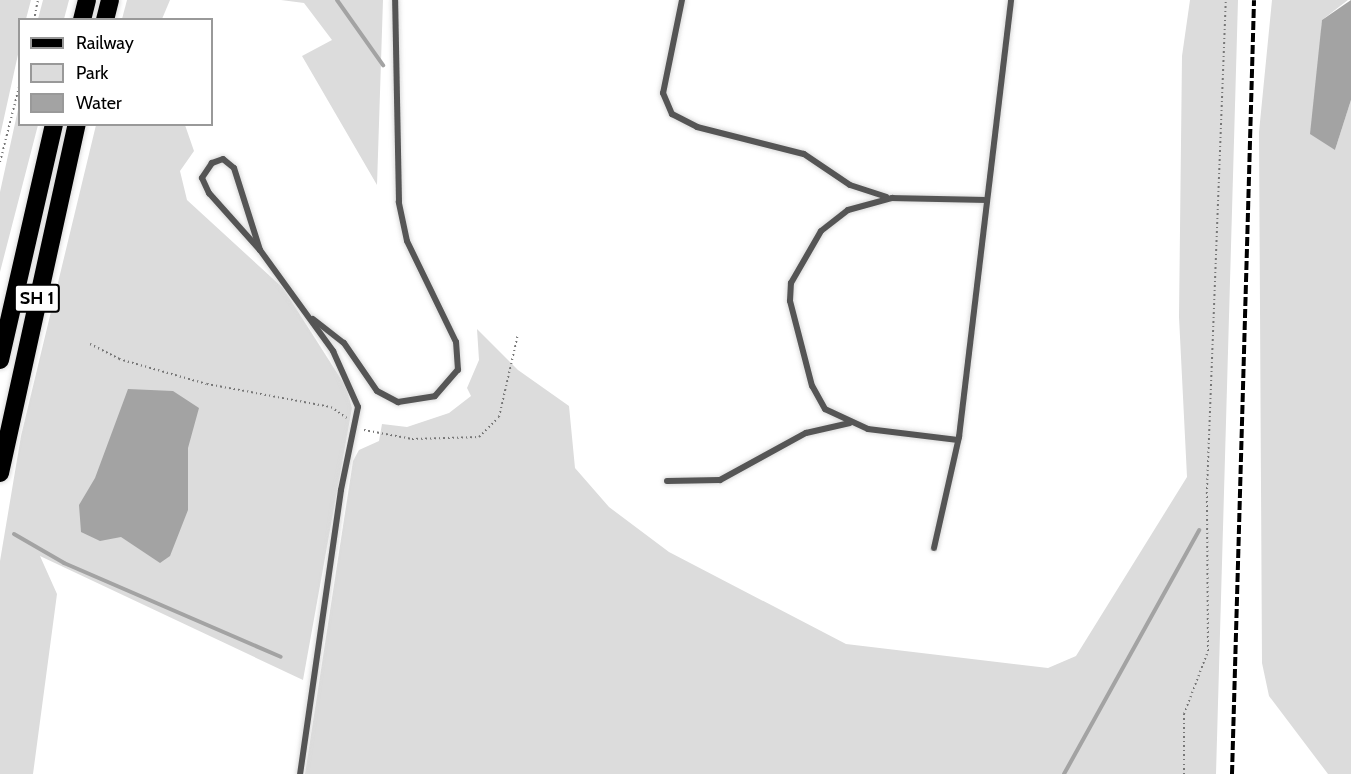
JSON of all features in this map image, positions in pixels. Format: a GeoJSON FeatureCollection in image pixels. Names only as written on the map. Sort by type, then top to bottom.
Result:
{"type":"FeatureCollection","features":[{"type":"Feature","properties":{"kind":"highway"},"geometry":{"type":"LineString","coordinates":[[82,18],[87,0]]}},
{"type":"Feature","properties":{"kind":"highway"},"geometry":{"type":"LineString","coordinates":[[106,18],[110,0]]}},
{"type":"Feature","properties":{"kind":"highway","name":"SH 1"},"geometry":{"type":"LineString","coordinates":[[0,360],[54,126]]}},
{"type":"Feature","properties":{"kind":"highway","name":"SH 1"},"geometry":{"type":"LineString","coordinates":[[0,473],[77,126]]}},
{"type":"Feature","properties":{"kind":"lane"},"geometry":{"type":"LineString","coordinates":[[306,312],[344,343],[377,391],[398,402],[435,396],[458,370],[456,342],[407,241],[399,202],[394,0]]}},
{"type":"Feature","properties":{"kind":"lane"},"geometry":{"type":"LineString","coordinates":[[682,0],[663,93],[672,114],[698,127],[804,154],[861,191],[892,198],[984,200]]}},
{"type":"Feature","properties":{"kind":"lane"},"geometry":{"type":"LineString","coordinates":[[934,548],[958,440],[984,200],[1011,0]]}},
{"type":"Feature","properties":{"kind":"lane"},"geometry":{"type":"LineString","coordinates":[[260,250],[234,168],[223,159],[212,163],[202,178],[209,193],[260,250],[306,312],[352,385],[358,428],[341,490],[300,774]]}},
{"type":"Feature","properties":{"kind":"lane"},"geometry":{"type":"LineString","coordinates":[[892,198],[835,218],[808,247],[791,284],[790,301],[815,392],[825,409],[851,423],[958,440]]}},
{"type":"Feature","properties":{"kind":"lane"},"geometry":{"type":"LineString","coordinates":[[667,481],[720,480],[806,433],[851,423]]}},
{"type":"Feature","properties":{"kind":"path"},"geometry":{"type":"LineString","coordinates":[[34,18],[38,0]]}},
{"type":"Feature","properties":{"kind":"path"},"geometry":{"type":"LineString","coordinates":[[1184,774],[1183,720],[1208,651],[1207,489],[1226,0]]}},
{"type":"Feature","properties":{"kind":"path"},"geometry":{"type":"LineString","coordinates":[[0,162],[18,91]]}},
{"type":"Feature","properties":{"kind":"path"},"geometry":{"type":"LineString","coordinates":[[90,344],[119,358],[207,384],[331,407],[358,428],[412,439],[479,437],[499,417],[518,334]]}},
{"type":"Feature","properties":{"kind":"green space"},"geometry":{"type":"Polygon","coordinates":[[[0,0],[31,0],[26,18],[18,18],[18,55],[0,136],[0,0]]]}},
{"type":"Feature","properties":{"kind":"green space"},"geometry":{"type":"Polygon","coordinates":[[[43,0],[69,0],[64,18],[38,18],[43,0]]]}},
{"type":"Feature","properties":{"kind":"green space"},"geometry":{"type":"Polygon","coordinates":[[[127,0],[170,0],[162,18],[122,18],[127,0]]]}},
{"type":"Feature","properties":{"kind":"green space"},"geometry":{"type":"Polygon","coordinates":[[[281,0],[383,0],[377,185],[302,56],[332,40],[304,3],[281,0]]]}},
{"type":"Feature","properties":{"kind":"green space"},"geometry":{"type":"Polygon","coordinates":[[[1190,0],[1238,0],[1216,774],[305,774],[353,461],[359,450],[379,441],[382,424],[407,427],[449,413],[471,396],[467,388],[479,360],[477,329],[518,370],[569,406],[575,468],[609,507],[669,552],[846,644],[1048,668],[1076,656],[1187,477],[1179,317],[1182,56],[1190,0]]]}},
{"type":"Feature","properties":{"kind":"green space"},"geometry":{"type":"Polygon","coordinates":[[[1272,0],[1348,0],[1322,20],[1319,68],[1335,150],[1351,100],[1351,774],[1328,774],[1269,696],[1262,663],[1259,132],[1272,0]]]}},
{"type":"Feature","properties":{"kind":"green space"},"geometry":{"type":"Polygon","coordinates":[[[18,110],[18,126],[38,126],[0,272],[0,192],[18,110]]]}},
{"type":"Feature","properties":{"kind":"green space"},"geometry":{"type":"Polygon","coordinates":[[[96,126],[185,126],[194,151],[180,171],[187,200],[283,288],[346,387],[352,408],[303,680],[40,556],[57,594],[33,774],[0,774],[0,561],[21,436],[96,126]]]}},
{"type":"Feature","properties":{"kind":"water"},"geometry":{"type":"Polygon","coordinates":[[[1351,0],[1351,100],[1335,150],[1310,134],[1322,20],[1351,0]]]}},
{"type":"Feature","properties":{"kind":"water"},"geometry":{"type":"Polygon","coordinates":[[[128,389],[173,391],[199,408],[188,448],[188,510],[170,556],[160,563],[121,537],[100,541],[81,532],[79,505],[95,478],[128,389]]]}},
{"type":"Feature","properties":{"kind":"waterway"},"geometry":{"type":"LineString","coordinates":[[337,0],[383,65]]}},
{"type":"Feature","properties":{"kind":"waterway"},"geometry":{"type":"LineString","coordinates":[[1064,774],[1199,530]]}},
{"type":"Feature","properties":{"kind":"waterway"},"geometry":{"type":"LineString","coordinates":[[14,534],[64,563],[281,657]]}},
{"type":"Feature","properties":{"kind":"railway"},"geometry":{"type":"LineString","coordinates":[[1232,774],[1254,0]]}}]}
